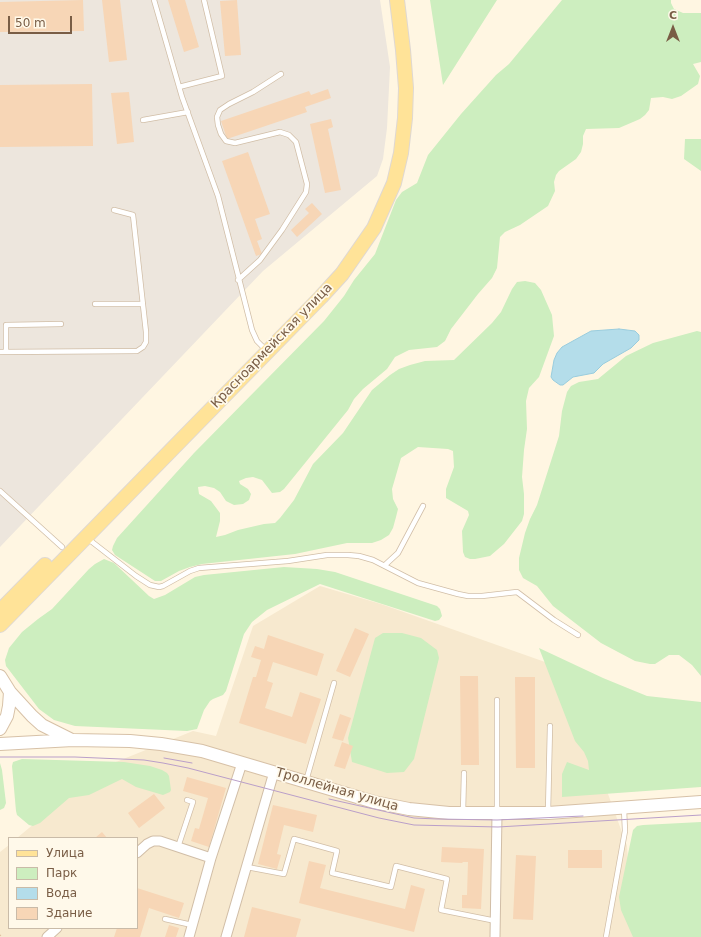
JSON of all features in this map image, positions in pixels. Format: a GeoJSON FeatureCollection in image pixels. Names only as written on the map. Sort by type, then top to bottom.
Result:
{"type":"FeatureCollection","features":[{"type":"Feature","properties":{"kind":"main road","name":"Красноармейская улица"},"geometry":{"type":"LineString","coordinates":[[0,626],[67,547],[85,537],[264,348],[336,268],[356,239],[380,194],[392,155],[396,108],[394,54],[387,0]]}},
{"type":"Feature","properties":{"kind":"main road","name":"Красноармейская улица"},"geometry":{"type":"LineString","coordinates":[[0,611],[67,547],[264,348],[342,274],[374,228],[394,183],[401,153],[405,118],[406,88],[397,0]]}},
{"type":"Feature","properties":{"kind":"street"},"geometry":{"type":"LineString","coordinates":[[0,729],[8,716],[10,706],[4,684]]}},
{"type":"Feature","properties":{"kind":"street"},"geometry":{"type":"LineString","coordinates":[[4,684],[32,716],[42,725],[73,740]]}},
{"type":"Feature","properties":{"kind":"street","name":"Троллейная улица"},"geometry":{"type":"LineString","coordinates":[[0,744],[73,740],[130,741],[161,744],[202,751],[374,802],[395,807],[426,811],[463,814],[548,813],[624,809],[701,802]]}},
{"type":"Feature","properties":{"kind":"street"},"geometry":{"type":"LineString","coordinates":[[189,937],[211,858],[242,763]]}},
{"type":"Feature","properties":{"kind":"street"},"geometry":{"type":"LineString","coordinates":[[226,937],[274,772]]}},
{"type":"Feature","properties":{"kind":"street"},"geometry":{"type":"LineString","coordinates":[[495,937],[497,814]]}},
{"type":"Feature","properties":{"kind":"street"},"geometry":{"type":"LineString","coordinates":[[138,852],[153,840],[211,858]]}},
{"type":"Feature","properties":{"kind":"street"},"geometry":{"type":"LineString","coordinates":[[47,937],[56,929]]}},
{"type":"Feature","properties":{"kind":"lane"},"geometry":{"type":"LineString","coordinates":[[154,0],[179,87],[218,196],[238,280],[252,330],[257,341],[264,348]]}},
{"type":"Feature","properties":{"kind":"lane"},"geometry":{"type":"LineString","coordinates":[[179,87],[222,76],[204,0]]}},
{"type":"Feature","properties":{"kind":"lane"},"geometry":{"type":"LineString","coordinates":[[238,280],[260,260],[282,230],[306,192],[307,184],[296,142],[289,135],[280,132],[235,143],[226,141],[221,134],[217,117],[220,110],[281,74]]}},
{"type":"Feature","properties":{"kind":"lane"},"geometry":{"type":"LineString","coordinates":[[143,120],[188,112]]}},
{"type":"Feature","properties":{"kind":"lane"},"geometry":{"type":"LineString","coordinates":[[0,352],[137,351],[143,347],[146,342],[133,215],[114,210]]}},
{"type":"Feature","properties":{"kind":"lane"},"geometry":{"type":"LineString","coordinates":[[94,304],[143,304]]}},
{"type":"Feature","properties":{"kind":"lane"},"geometry":{"type":"LineString","coordinates":[[6,352],[6,325],[61,324]]}},
{"type":"Feature","properties":{"kind":"lane"},"geometry":{"type":"LineString","coordinates":[[0,491],[67,547]]}},
{"type":"Feature","properties":{"kind":"lane"},"geometry":{"type":"LineString","coordinates":[[385,566],[398,553],[423,506]]}},
{"type":"Feature","properties":{"kind":"lane"},"geometry":{"type":"LineString","coordinates":[[85,537],[136,576],[150,585],[159,587],[199,568],[339,554],[359,556],[373,560],[418,583],[458,594],[482,596],[517,592],[578,636]]}},
{"type":"Feature","properties":{"kind":"lane"},"geometry":{"type":"LineString","coordinates":[[306,781],[334,683]]}},
{"type":"Feature","properties":{"kind":"lane"},"geometry":{"type":"LineString","coordinates":[[497,700],[497,814]]}},
{"type":"Feature","properties":{"kind":"lane"},"geometry":{"type":"LineString","coordinates":[[548,813],[550,726]]}},
{"type":"Feature","properties":{"kind":"lane"},"geometry":{"type":"LineString","coordinates":[[463,814],[464,773]]}},
{"type":"Feature","properties":{"kind":"lane"},"geometry":{"type":"LineString","coordinates":[[178,847],[192,802],[187,800]]}},
{"type":"Feature","properties":{"kind":"lane"},"geometry":{"type":"LineString","coordinates":[[606,937],[625,831],[624,809]]}},
{"type":"Feature","properties":{"kind":"lane"},"geometry":{"type":"LineString","coordinates":[[247,867],[284,874],[294,839],[337,851],[332,873],[391,887],[396,866],[447,879],[441,910],[496,921]]}},
{"type":"Feature","properties":{"kind":"lane"},"geometry":{"type":"LineString","coordinates":[[165,919],[192,925]]}},
{"type":"Feature","properties":{"kind":"shaded area"},"geometry":{"type":"Polygon","coordinates":[[[0,0],[380,0],[390,67],[387,128],[383,159],[377,176],[263,271],[0,547],[0,0]]]}},
{"type":"Feature","properties":{"kind":"shaded area"},"geometry":{"type":"Polygon","coordinates":[[[320,586],[381,604],[562,668],[627,846],[634,937],[0,937],[0,852],[8,846],[8,929],[138,929],[138,837],[18,837],[101,768],[193,731],[216,736],[253,626],[320,586]]]}},
{"type":"Feature","properties":{"kind":"green space"},"geometry":{"type":"Polygon","coordinates":[[[430,0],[497,0],[443,85],[430,0]]]}},
{"type":"Feature","properties":{"kind":"green space"},"geometry":{"type":"Polygon","coordinates":[[[562,0],[671,0],[674,9],[683,13],[701,13],[701,62],[693,64],[700,76],[698,84],[681,96],[672,99],[663,97],[651,98],[649,110],[645,115],[640,119],[619,128],[586,129],[583,136],[581,152],[576,159],[559,171],[556,175],[554,182],[555,191],[548,206],[520,225],[505,232],[500,237],[497,268],[492,278],[451,329],[445,341],[437,347],[409,350],[395,357],[387,369],[363,389],[354,399],[348,410],[284,489],[280,492],[272,493],[262,480],[253,477],[246,478],[239,481],[240,484],[248,489],[251,494],[249,500],[243,504],[234,505],[226,501],[220,492],[214,488],[205,486],[198,487],[199,494],[211,501],[220,513],[220,521],[216,537],[238,530],[275,523],[294,500],[313,464],[343,433],[372,390],[399,369],[425,361],[454,360],[492,323],[501,312],[517,282],[525,281],[535,283],[541,290],[552,315],[554,336],[539,377],[529,388],[526,401],[527,429],[522,477],[524,514],[522,521],[504,544],[490,556],[475,559],[465,557],[463,552],[462,531],[469,515],[468,511],[446,498],[446,489],[454,467],[453,451],[448,449],[418,447],[401,458],[392,489],[393,499],[398,509],[393,528],[389,535],[381,540],[372,543],[347,543],[295,554],[202,564],[179,571],[161,581],[155,581],[115,555],[112,550],[117,538],[194,453],[324,321],[375,254],[396,200],[402,192],[417,183],[428,155],[461,114],[496,75],[509,64],[562,0]]]}},
{"type":"Feature","properties":{"kind":"green space"},"geometry":{"type":"Polygon","coordinates":[[[685,139],[701,139],[701,171],[684,159],[685,139]]]}},
{"type":"Feature","properties":{"kind":"green space"},"geometry":{"type":"Polygon","coordinates":[[[697,331],[701,332],[701,676],[692,665],[679,655],[669,655],[655,664],[650,664],[635,661],[601,643],[553,606],[537,586],[523,578],[519,570],[519,558],[525,533],[537,505],[559,436],[562,411],[567,392],[571,386],[579,382],[598,379],[626,356],[653,343],[697,331]]]}},
{"type":"Feature","properties":{"kind":"green space"},"geometry":{"type":"Polygon","coordinates":[[[104,559],[114,563],[154,599],[165,595],[195,577],[284,567],[317,569],[335,572],[437,606],[440,609],[442,616],[439,620],[435,621],[320,584],[267,610],[252,622],[244,634],[226,691],[223,695],[210,701],[204,710],[197,729],[187,731],[75,726],[54,720],[39,709],[6,666],[5,660],[9,648],[22,632],[52,609],[89,569],[104,559]]]}},
{"type":"Feature","properties":{"kind":"green space"},"geometry":{"type":"Polygon","coordinates":[[[383,633],[402,633],[421,638],[437,650],[439,658],[414,759],[404,772],[387,773],[352,762],[348,738],[375,638],[383,633]]]}},
{"type":"Feature","properties":{"kind":"green space"},"geometry":{"type":"Polygon","coordinates":[[[539,648],[603,678],[647,696],[701,702],[701,787],[562,797],[562,774],[567,762],[589,770],[588,761],[584,752],[575,741],[539,648]]]}},
{"type":"Feature","properties":{"kind":"green space"},"geometry":{"type":"Polygon","coordinates":[[[22,759],[124,762],[150,766],[167,773],[169,776],[171,790],[163,795],[136,787],[122,779],[89,795],[69,798],[40,823],[33,826],[29,825],[17,815],[16,811],[12,766],[13,762],[22,759]]]}},
{"type":"Feature","properties":{"kind":"green space"},"geometry":{"type":"Polygon","coordinates":[[[0,763],[6,803],[4,808],[0,810],[0,763]]]}},
{"type":"Feature","properties":{"kind":"green space"},"geometry":{"type":"Polygon","coordinates":[[[701,822],[701,937],[633,937],[621,910],[619,897],[633,830],[637,826],[643,825],[701,822]]]}},
{"type":"Feature","properties":{"kind":"water"},"geometry":{"type":"Polygon","coordinates":[[[619,329],[635,331],[639,335],[639,340],[631,348],[603,364],[594,373],[573,377],[563,385],[560,385],[553,380],[551,377],[554,360],[562,347],[591,331],[619,329]]]}},
{"type":"Feature","properties":{"kind":"building"},"geometry":{"type":"Polygon","coordinates":[[[83,0],[84,31],[0,32],[0,2],[83,0]]]}},
{"type":"Feature","properties":{"kind":"building"},"geometry":{"type":"Polygon","coordinates":[[[102,0],[120,0],[127,60],[109,62],[102,0]]]}},
{"type":"Feature","properties":{"kind":"building"},"geometry":{"type":"Polygon","coordinates":[[[168,0],[185,0],[199,47],[184,52],[168,0]]]}},
{"type":"Feature","properties":{"kind":"building"},"geometry":{"type":"Polygon","coordinates":[[[237,0],[241,55],[225,56],[220,1],[237,0]]]}},
{"type":"Feature","properties":{"kind":"building"},"geometry":{"type":"Polygon","coordinates":[[[92,84],[93,146],[0,147],[0,85],[92,84]]]}},
{"type":"Feature","properties":{"kind":"building"},"geometry":{"type":"Polygon","coordinates":[[[328,89],[331,98],[305,107],[307,112],[227,139],[221,121],[309,91],[311,95],[328,89]]]}},
{"type":"Feature","properties":{"kind":"building"},"geometry":{"type":"Polygon","coordinates":[[[129,92],[134,142],[117,144],[111,93],[129,92]]]}},
{"type":"Feature","properties":{"kind":"building"},"geometry":{"type":"Polygon","coordinates":[[[331,119],[333,127],[328,129],[341,190],[325,193],[310,124],[331,119]]]}},
{"type":"Feature","properties":{"kind":"building"},"geometry":{"type":"Polygon","coordinates":[[[248,152],[270,214],[255,219],[262,239],[257,241],[262,254],[256,256],[222,161],[248,152]]]}},
{"type":"Feature","properties":{"kind":"building"},"geometry":{"type":"Polygon","coordinates":[[[312,203],[322,214],[297,237],[291,230],[309,213],[305,209],[312,203]]]}},
{"type":"Feature","properties":{"kind":"building"},"geometry":{"type":"Polygon","coordinates":[[[355,628],[369,634],[350,677],[336,671],[355,628]]]}},
{"type":"Feature","properties":{"kind":"building"},"geometry":{"type":"Polygon","coordinates":[[[268,635],[324,654],[317,676],[273,662],[267,681],[273,683],[265,708],[292,717],[300,692],[321,699],[306,744],[239,723],[253,677],[256,677],[261,660],[251,657],[255,646],[264,649],[268,635]]]}},
{"type":"Feature","properties":{"kind":"building"},"geometry":{"type":"Polygon","coordinates":[[[460,676],[478,676],[479,765],[461,765],[460,676]]]}},
{"type":"Feature","properties":{"kind":"building"},"geometry":{"type":"Polygon","coordinates":[[[515,677],[535,677],[535,768],[516,768],[515,677]]]}},
{"type":"Feature","properties":{"kind":"building"},"geometry":{"type":"Polygon","coordinates":[[[340,714],[351,718],[343,741],[332,738],[340,714]]]}},
{"type":"Feature","properties":{"kind":"building"},"geometry":{"type":"Polygon","coordinates":[[[342,742],[353,746],[345,769],[334,766],[342,742]]]}},
{"type":"Feature","properties":{"kind":"building"},"geometry":{"type":"Polygon","coordinates":[[[187,777],[226,788],[209,847],[191,841],[195,828],[199,829],[208,798],[183,791],[187,777]]]}},
{"type":"Feature","properties":{"kind":"building"},"geometry":{"type":"Polygon","coordinates":[[[154,794],[165,808],[139,828],[128,813],[154,794]]]}},
{"type":"Feature","properties":{"kind":"building"},"geometry":{"type":"Polygon","coordinates":[[[273,805],[317,815],[313,832],[284,825],[277,854],[281,855],[277,869],[258,864],[273,805]]]}},
{"type":"Feature","properties":{"kind":"building"},"geometry":{"type":"Polygon","coordinates":[[[102,832],[106,837],[96,837],[102,832]]]}},
{"type":"Feature","properties":{"kind":"building"},"geometry":{"type":"Polygon","coordinates":[[[442,847],[484,849],[481,909],[462,908],[462,895],[467,895],[468,862],[441,862],[442,847]]]}},
{"type":"Feature","properties":{"kind":"building"},"geometry":{"type":"Polygon","coordinates":[[[568,850],[602,850],[602,868],[568,868],[568,850]]]}},
{"type":"Feature","properties":{"kind":"building"},"geometry":{"type":"Polygon","coordinates":[[[516,855],[536,856],[533,920],[513,919],[516,855]]]}},
{"type":"Feature","properties":{"kind":"building"},"geometry":{"type":"Polygon","coordinates":[[[309,861],[326,865],[320,888],[405,909],[411,885],[425,889],[414,932],[299,903],[309,861]]]}},
{"type":"Feature","properties":{"kind":"building"},"geometry":{"type":"Polygon","coordinates":[[[138,888],[184,903],[179,918],[149,908],[140,937],[114,937],[117,929],[138,929],[138,888]]]}},
{"type":"Feature","properties":{"kind":"building"},"geometry":{"type":"Polygon","coordinates":[[[252,907],[301,919],[296,937],[244,937],[252,907]]]}},
{"type":"Feature","properties":{"kind":"building"},"geometry":{"type":"Polygon","coordinates":[[[169,925],[179,928],[176,937],[165,937],[169,925]]]}},
{"type":"Feature","properties":{"kind":"tram line"},"geometry":{"type":"LineString","coordinates":[[0,757],[75,757],[144,760],[163,763],[188,768],[379,818],[414,825],[498,827],[701,815]]}},
{"type":"Feature","properties":{"kind":"tram line"},"geometry":{"type":"LineString","coordinates":[[164,758],[192,763]]}},
{"type":"Feature","properties":{"kind":"tram line"},"geometry":{"type":"LineString","coordinates":[[329,799],[414,818],[497,820],[583,816]]}}]}
